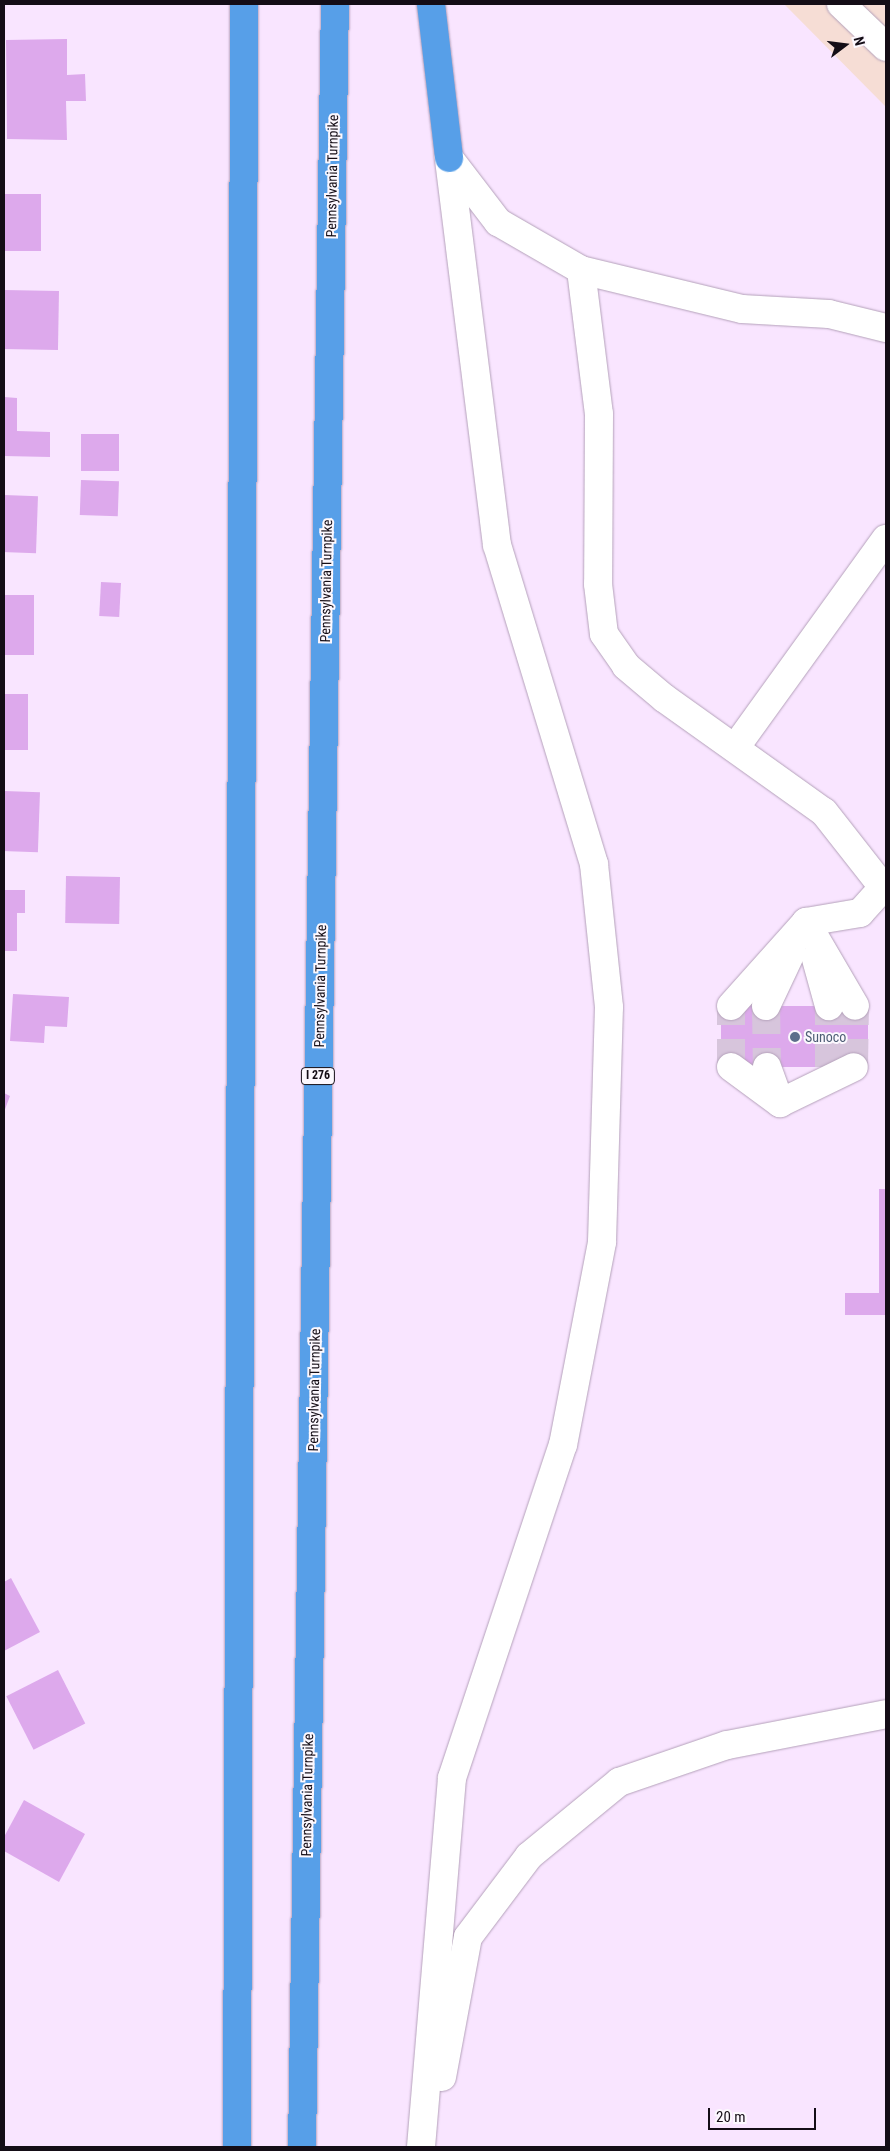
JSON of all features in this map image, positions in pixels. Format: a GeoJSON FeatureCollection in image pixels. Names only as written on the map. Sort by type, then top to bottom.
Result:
{"type":"FeatureCollection","features":[{"type":"Feature","properties":{"kind":"highway"},"geometry":{"type":"LineString","coordinates":[[237,2147],[244,4]]}},
{"type":"Feature","properties":{"kind":"highway","name":"Pennsylvania Turnpike"},"geometry":{"type":"LineString","coordinates":[[302,2147],[335,4]]}},
{"type":"Feature","properties":{"kind":"highway"},"geometry":{"type":"LineString","coordinates":[[431,4],[449,158]]}},
{"type":"Feature","properties":{"kind":"lane"},"geometry":{"type":"LineString","coordinates":[[841,4],[886,47]]}},
{"type":"Feature","properties":{"kind":"lane"},"geometry":{"type":"LineString","coordinates":[[449,158],[498,222],[580,270],[742,309],[829,314],[886,328]]}},
{"type":"Feature","properties":{"kind":"lane"},"geometry":{"type":"LineString","coordinates":[[421,2147],[452,1778],[563,1445],[602,1242],[609,1007],[594,864],[497,544],[449,158]]}},
{"type":"Feature","properties":{"kind":"lane"},"geometry":{"type":"LineString","coordinates":[[580,270],[599,414],[598,584],[604,634],[626,666],[664,698],[824,812],[886,887],[860,913],[806,922],[731,1006]]}},
{"type":"Feature","properties":{"kind":"lane"},"geometry":{"type":"LineString","coordinates":[[735,748],[886,539]]}},
{"type":"Feature","properties":{"kind":"lane"},"geometry":{"type":"LineString","coordinates":[[766,1006],[806,922]]}},
{"type":"Feature","properties":{"kind":"lane"},"geometry":{"type":"LineString","coordinates":[[806,922],[842,1006]]}},
{"type":"Feature","properties":{"kind":"lane"},"geometry":{"type":"LineString","coordinates":[[731,1067],[780,1103]]}},
{"type":"Feature","properties":{"kind":"lane"},"geometry":{"type":"LineString","coordinates":[[767,1067],[780,1103]]}},
{"type":"Feature","properties":{"kind":"lane"},"geometry":{"type":"LineString","coordinates":[[780,1103],[842,1067]]}},
{"type":"Feature","properties":{"kind":"lane"},"geometry":{"type":"LineString","coordinates":[[429,2147],[468,1937],[529,1856],[619,1782],[727,1745],[886,1714]]}},
{"type":"Feature","properties":{"kind":"shaded area"},"geometry":{"type":"Polygon","coordinates":[[[784,4],[886,4],[886,107],[784,4]]]}},
{"type":"Feature","properties":{"kind":"building"},"geometry":{"type":"Polygon","coordinates":[[[67,39],[67,75],[85,74],[86,101],[66,101],[67,140],[7,139],[6,40],[67,39]]]}},
{"type":"Feature","properties":{"kind":"building"},"geometry":{"type":"Polygon","coordinates":[[[4,194],[41,194],[41,251],[4,251],[4,194]]]}},
{"type":"Feature","properties":{"kind":"building"},"geometry":{"type":"Polygon","coordinates":[[[4,290],[59,291],[58,350],[4,349],[4,290]]]}},
{"type":"Feature","properties":{"kind":"building"},"geometry":{"type":"Polygon","coordinates":[[[4,397],[17,398],[17,431],[50,432],[50,457],[4,456],[4,397]]]}},
{"type":"Feature","properties":{"kind":"building"},"geometry":{"type":"Polygon","coordinates":[[[81,434],[119,434],[119,471],[81,471],[81,434]]]}},
{"type":"Feature","properties":{"kind":"building"},"geometry":{"type":"Polygon","coordinates":[[[81,480],[119,481],[118,516],[80,515],[81,480]]]}},
{"type":"Feature","properties":{"kind":"building"},"geometry":{"type":"Polygon","coordinates":[[[4,495],[38,496],[36,553],[4,552],[4,495]]]}},
{"type":"Feature","properties":{"kind":"building"},"geometry":{"type":"Polygon","coordinates":[[[101,582],[121,583],[119,617],[99,616],[101,582]]]}},
{"type":"Feature","properties":{"kind":"building"},"geometry":{"type":"Polygon","coordinates":[[[4,595],[34,595],[34,655],[4,655],[4,595]]]}},
{"type":"Feature","properties":{"kind":"building"},"geometry":{"type":"Polygon","coordinates":[[[4,694],[28,694],[28,750],[4,750],[4,694]]]}},
{"type":"Feature","properties":{"kind":"building"},"geometry":{"type":"Polygon","coordinates":[[[4,791],[40,792],[38,852],[4,851],[4,791]]]}},
{"type":"Feature","properties":{"kind":"building"},"geometry":{"type":"Polygon","coordinates":[[[66,876],[120,877],[119,924],[65,923],[66,876]]]}},
{"type":"Feature","properties":{"kind":"building"},"geometry":{"type":"Polygon","coordinates":[[[4,890],[25,890],[25,913],[17,913],[17,951],[4,951],[4,890]]]}},
{"type":"Feature","properties":{"kind":"building"},"geometry":{"type":"Polygon","coordinates":[[[13,994],[69,997],[67,1027],[45,1026],[44,1043],[10,1041],[13,994]]]}},
{"type":"Feature","properties":{"kind":"building","name":"Sunoco"},"geometry":{"type":"Polygon","coordinates":[[[721,1006],[868,1006],[868,1067],[721,1067],[721,1006]]]}},
{"type":"Feature","properties":{"kind":"building"},"geometry":{"type":"Polygon","coordinates":[[[4,1093],[10,1096],[4,1112],[4,1093]]]}},
{"type":"Feature","properties":{"kind":"building"},"geometry":{"type":"Polygon","coordinates":[[[879,1189],[886,1189],[886,1315],[845,1315],[845,1293],[879,1293],[879,1189]]]}},
{"type":"Feature","properties":{"kind":"building"},"geometry":{"type":"Polygon","coordinates":[[[11,1578],[40,1632],[4,1651],[4,1582],[11,1578]]]}},
{"type":"Feature","properties":{"kind":"building"},"geometry":{"type":"Polygon","coordinates":[[[58,1670],[85,1723],[34,1750],[6,1696],[58,1670]]]}},
{"type":"Feature","properties":{"kind":"building"},"geometry":{"type":"Polygon","coordinates":[[[24,1800],[85,1834],[59,1882],[4,1851],[4,1837],[24,1800]]]}},
{"type":"Feature","properties":{"kind":"tunnel"},"geometry":{"type":"LineString","coordinates":[[731,1006],[731,1067]]}},
{"type":"Feature","properties":{"kind":"tunnel"},"geometry":{"type":"LineString","coordinates":[[766,1006],[767,1067]]}},
{"type":"Feature","properties":{"kind":"tunnel"},"geometry":{"type":"LineString","coordinates":[[829,1006],[829,1067]]}},
{"type":"Feature","properties":{"kind":"tunnel"},"geometry":{"type":"LineString","coordinates":[[854,1067],[855,1006]]}},
{"type":"Feature","properties":{"kind":"place","name":"Sunoco"},"geometry":{"type":"Point","coordinates":[795,1037]}}]}
